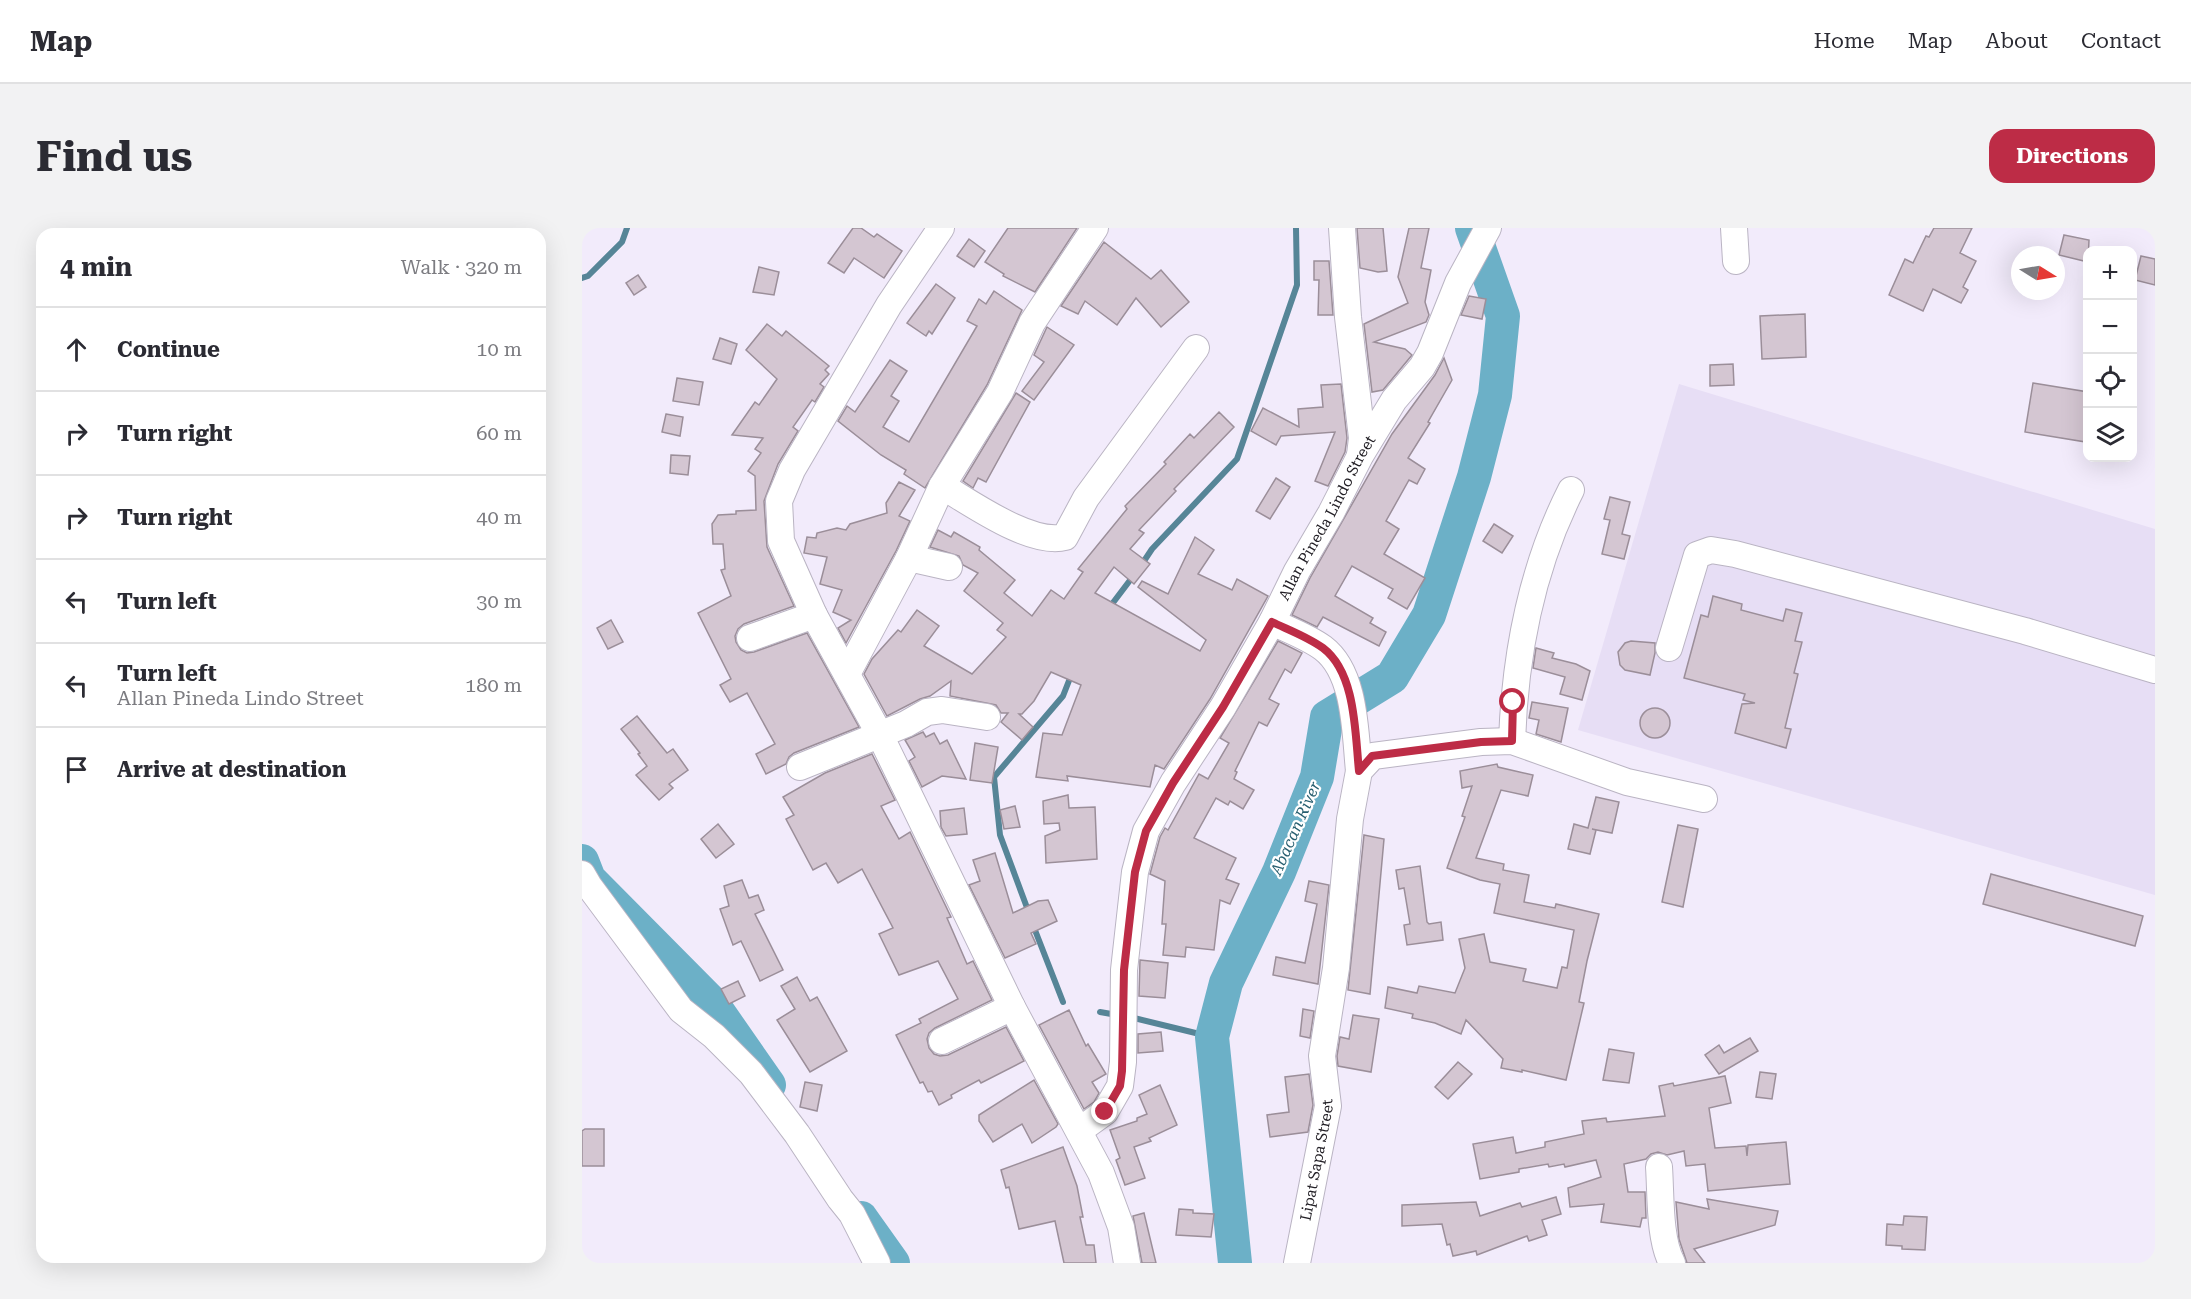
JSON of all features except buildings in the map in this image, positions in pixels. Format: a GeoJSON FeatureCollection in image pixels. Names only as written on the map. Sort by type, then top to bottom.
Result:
{"type":"FeatureCollection","features":[{"type":"Feature","properties":{"kind":"street"},"geometry":{"type":"LineString","coordinates":[[941,228],[888,305],[798,460],[778,501],[780,541],[814,615],[880,735],[1012,1007],[1080,1130],[1101,1173],[1121,1227],[1127,1263]]}},
{"type":"Feature","properties":{"kind":"street"},"geometry":{"type":"LineString","coordinates":[[847,674],[909,558],[942,486],[1000,392],[1032,323],[1095,228]]}},
{"type":"Feature","properties":{"kind":"street"},"geometry":{"type":"LineString","coordinates":[[1342,228],[1348,317],[1362,438],[1360,456]]}},
{"type":"Feature","properties":{"kind":"street","name":"Allan Pineda Lindo Street"},"geometry":{"type":"LineString","coordinates":[[1080,1130],[1105,1112],[1115,1097],[1122,1071],[1123,995],[1135,872],[1146,831],[1173,783],[1223,707],[1272,622],[1360,456],[1394,400],[1422,367],[1464,271],[1488,228]]}},
{"type":"Feature","properties":{"kind":"street"},"geometry":{"type":"LineString","coordinates":[[1734,228],[1736,261]]}},
{"type":"Feature","properties":{"kind":"street"},"geometry":{"type":"LineString","coordinates":[[942,486],[1029,535],[1054,540],[1065,537],[1086,498],[1196,348]]}},
{"type":"Feature","properties":{"kind":"street"},"geometry":{"type":"LineString","coordinates":[[1512,741],[1513,702],[1526,615],[1540,561],[1570,490]]}},
{"type":"Feature","properties":{"kind":"street"},"geometry":{"type":"LineString","coordinates":[[1669,648],[1697,555],[1711,550],[1735,554],[2025,631],[2155,670]]}},
{"type":"Feature","properties":{"kind":"street"},"geometry":{"type":"LineString","coordinates":[[909,558],[949,567]]}},
{"type":"Feature","properties":{"kind":"street"},"geometry":{"type":"LineString","coordinates":[[750,638],[814,615]]}},
{"type":"Feature","properties":{"kind":"street","name":"Lipat Sapa Street"},"geometry":{"type":"LineString","coordinates":[[1272,622],[1321,646],[1337,664],[1351,701],[1359,771],[1350,819],[1336,968],[1322,1056],[1328,1106],[1297,1263]]}},
{"type":"Feature","properties":{"kind":"street"},"geometry":{"type":"LineString","coordinates":[[800,767],[880,735],[927,712],[942,710],[987,717]]}},
{"type":"Feature","properties":{"kind":"street"},"geometry":{"type":"LineString","coordinates":[[1359,771],[1372,756],[1481,742],[1512,741],[1627,782],[1704,799]]}},
{"type":"Feature","properties":{"kind":"street"},"geometry":{"type":"LineString","coordinates":[[582,874],[681,1010],[714,1036],[751,1073],[797,1134],[852,1214],[877,1263]]}},
{"type":"Feature","properties":{"kind":"street"},"geometry":{"type":"LineString","coordinates":[[942,1041],[1012,1007]]}},
{"type":"Feature","properties":{"kind":"street"},"geometry":{"type":"LineString","coordinates":[[1659,1167],[1664,1230],[1668,1255],[1672,1263]]}},
{"type":"Feature","properties":{"kind":"shaded area"},"geometry":{"type":"Polygon","coordinates":[[[1679,384],[2155,529],[2155,895],[1578,730],[1679,384]]]}},
{"type":"Feature","properties":{"kind":"waterway"},"geometry":{"type":"LineString","coordinates":[[582,278],[588,276],[622,242],[627,228]]}},
{"type":"Feature","properties":{"kind":"waterway"},"geometry":{"type":"LineString","coordinates":[[1140,567],[1152,549],[1237,459],[1297,285],[1296,228]]}},
{"type":"Feature","properties":{"kind":"waterway","name":"Abacan River"},"geometry":{"type":"LineString","coordinates":[[1235,1263],[1212,1037],[1226,983],[1279,872],[1317,777],[1327,717],[1392,677],[1429,615],[1474,477],[1495,395],[1503,316],[1472,228]]}},
{"type":"Feature","properties":{"kind":"waterway"},"geometry":{"type":"LineString","coordinates":[[1109,608],[1134,575]]}},
{"type":"Feature","properties":{"kind":"waterway"},"geometry":{"type":"LineString","coordinates":[[1029,913],[1000,835],[994,777],[1063,696],[1072,673]]}},
{"type":"Feature","properties":{"kind":"waterway"},"geometry":{"type":"LineString","coordinates":[[582,861],[589,879],[712,1003],[769,1085]]}},
{"type":"Feature","properties":{"kind":"waterway"},"geometry":{"type":"LineString","coordinates":[[1033,925],[1063,1002]]}},
{"type":"Feature","properties":{"kind":"waterway"},"geometry":{"type":"LineString","coordinates":[[1100,1012],[1117,1015]]}},
{"type":"Feature","properties":{"kind":"waterway"},"geometry":{"type":"LineString","coordinates":[[1130,1017],[1212,1037]]}},
{"type":"Feature","properties":{"kind":"waterway"},"geometry":{"type":"LineString","coordinates":[[861,1218],[893,1263]]}},
{"type":"Feature","properties":{"kind":"route"},"geometry":{"type":"LineString","coordinates":[[1105,1112],[1120,1086],[1123,1062],[1124,970],[1135,872],[1146,831],[1173,783],[1223,707],[1272,622],[1321,646],[1337,664],[1349,689],[1359,771],[1372,756],[1481,742],[1512,741],[1513,702]]}}]}
